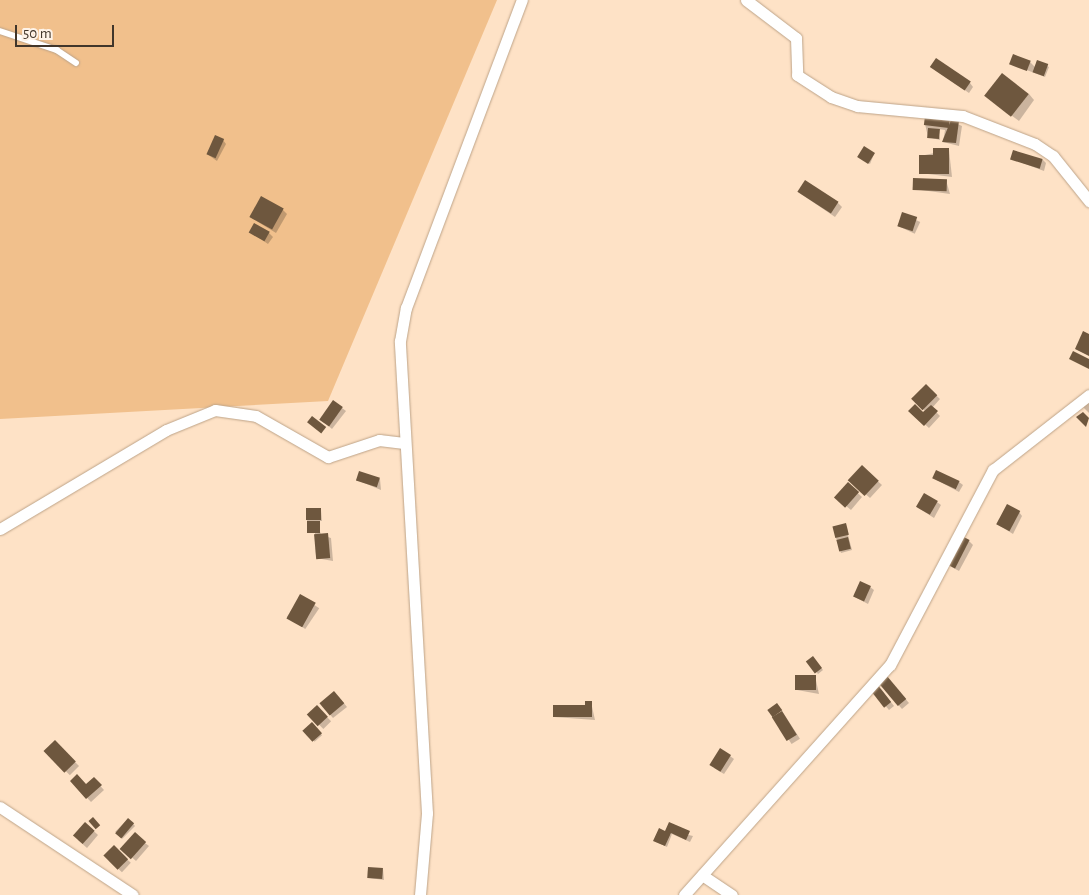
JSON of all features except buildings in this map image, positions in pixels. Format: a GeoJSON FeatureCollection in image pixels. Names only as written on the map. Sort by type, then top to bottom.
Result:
{"type":"FeatureCollection","features":[{"type":"Feature","properties":{"kind":"street"},"geometry":{"type":"LineString","coordinates":[[420,895],[427,813],[404,443],[400,341],[406,308],[522,0]]}},
{"type":"Feature","properties":{"kind":"street"},"geometry":{"type":"LineString","coordinates":[[746,0],[796,38],[797,75],[831,98],[857,106],[963,116],[1035,144],[1053,156],[1089,201]]}},
{"type":"Feature","properties":{"kind":"street"},"geometry":{"type":"LineString","coordinates":[[684,895],[890,665],[993,470],[1089,395]]}},
{"type":"Feature","properties":{"kind":"street"},"geometry":{"type":"LineString","coordinates":[[0,529],[166,430],[216,410],[256,416],[328,457],[379,440],[404,443]]}},
{"type":"Feature","properties":{"kind":"street"},"geometry":{"type":"LineString","coordinates":[[0,807],[132,895]]}},
{"type":"Feature","properties":{"kind":"street"},"geometry":{"type":"LineString","coordinates":[[702,875],[732,895]]}},
{"type":"Feature","properties":{"kind":"lane"},"geometry":{"type":"LineString","coordinates":[[0,31],[57,50],[76,63]]}},
{"type":"Feature","properties":{"kind":"shaded area"},"geometry":{"type":"Polygon","coordinates":[[[0,0],[497,0],[328,401],[0,419],[0,0]]]}}]}
